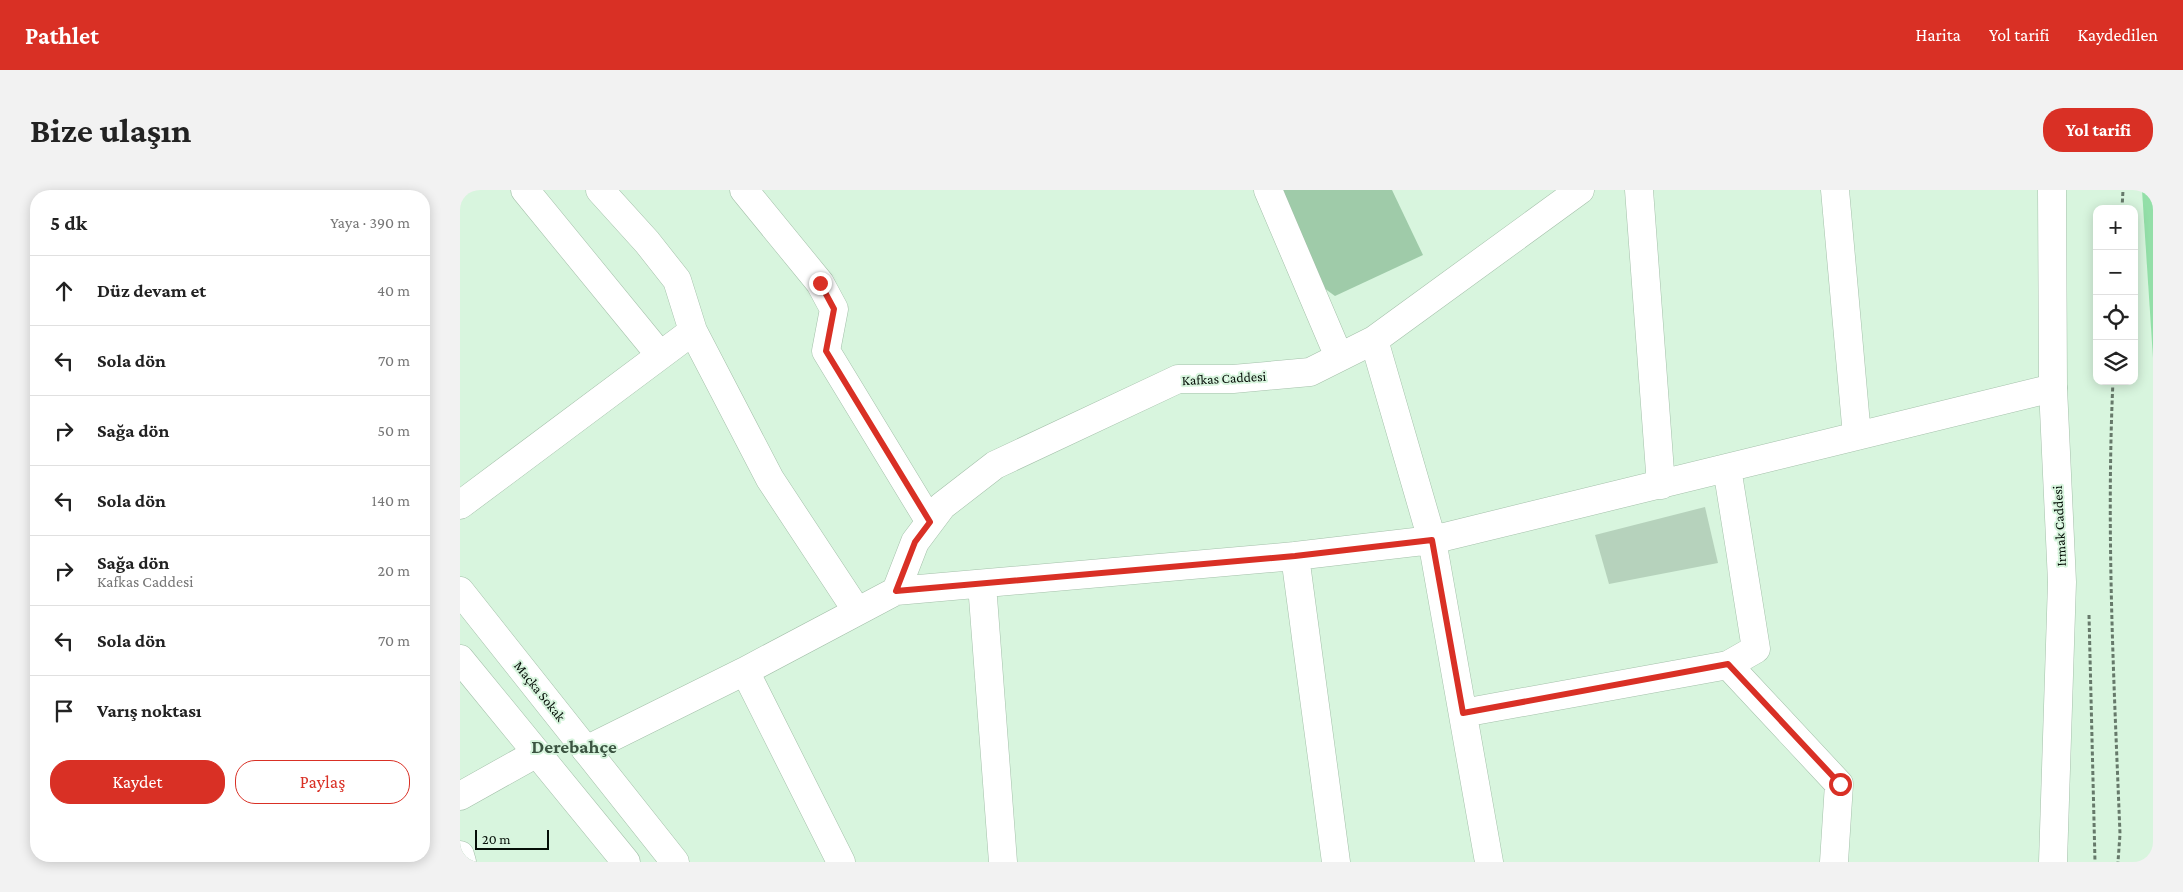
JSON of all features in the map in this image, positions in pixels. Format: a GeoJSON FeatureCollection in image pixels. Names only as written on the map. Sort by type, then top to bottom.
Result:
{"type":"FeatureCollection","features":[{"type":"Feature","properties":{"kind":"street"},"geometry":{"type":"LineString","coordinates":[[526,190],[660,354]]}},
{"type":"Feature","properties":{"kind":"street"},"geometry":{"type":"LineString","coordinates":[[600,190],[647,242],[677,280],[693,331],[770,479],[857,611]]}},
{"type":"Feature","properties":{"kind":"street"},"geometry":{"type":"LineString","coordinates":[[744,190],[820,283],[834,309],[826,351],[930,522]]}},
{"type":"Feature","properties":{"kind":"street"},"geometry":{"type":"LineString","coordinates":[[1268,190],[1339,357]]}},
{"type":"Feature","properties":{"kind":"street","name":"Kafkas Caddesi"},"geometry":{"type":"LineString","coordinates":[[896,591],[915,542],[942,506],[995,465],[1178,379],[1233,379],[1310,372],[1374,340],[1580,190]]}},
{"type":"Feature","properties":{"kind":"street"},"geometry":{"type":"LineString","coordinates":[[1639,190],[1661,484]]}},
{"type":"Feature","properties":{"kind":"street"},"geometry":{"type":"LineString","coordinates":[[1835,190],[1857,436]]}},
{"type":"Feature","properties":{"kind":"street","name":"Irmak Caddesi"},"geometry":{"type":"LineString","coordinates":[[2052,190],[2053,388],[2062,582],[2053,862]]}},
{"type":"Feature","properties":{"kind":"street"},"geometry":{"type":"LineString","coordinates":[[460,505],[693,331]]}},
{"type":"Feature","properties":{"kind":"street"},"geometry":{"type":"LineString","coordinates":[[1374,340],[1432,540],[1489,862]]}},
{"type":"Feature","properties":{"kind":"street"},"geometry":{"type":"LineString","coordinates":[[586,750],[745,671],[896,591],[1295,556],[1432,540],[2053,388]]}},
{"type":"Feature","properties":{"kind":"street"},"geometry":{"type":"LineString","coordinates":[[1463,713],[1728,664],[1756,649],[1727,468]]}},
{"type":"Feature","properties":{"kind":"street"},"geometry":{"type":"LineString","coordinates":[[1295,556],[1336,862]]}},
{"type":"Feature","properties":{"kind":"street"},"geometry":{"type":"LineString","coordinates":[[982,584],[1003,862]]}},
{"type":"Feature","properties":{"kind":"street","name":"Maçka Sokak"},"geometry":{"type":"LineString","coordinates":[[460,591],[675,862]]}},
{"type":"Feature","properties":{"kind":"street"},"geometry":{"type":"LineString","coordinates":[[460,659],[626,862]]}},
{"type":"Feature","properties":{"kind":"street"},"geometry":{"type":"LineString","coordinates":[[1728,664],[1840,784],[1834,862]]}},
{"type":"Feature","properties":{"kind":"street"},"geometry":{"type":"LineString","coordinates":[[745,671],[841,862]]}},
{"type":"Feature","properties":{"kind":"street"},"geometry":{"type":"LineString","coordinates":[[460,796],[537,753]]}},
{"type":"Feature","properties":{"kind":"street"},"geometry":{"type":"LineString","coordinates":[[460,855],[462,862]]}},
{"type":"Feature","properties":{"kind":"path"},"geometry":{"type":"LineString","coordinates":[[2122,205],[2123,190]]}},
{"type":"Feature","properties":{"kind":"path"},"geometry":{"type":"LineString","coordinates":[[2113,385],[2109,461],[2120,834],[2118,862]]}},
{"type":"Feature","properties":{"kind":"shaded area"},"geometry":{"type":"Polygon","coordinates":[[[1282,190],[1392,190],[1423,255],[1335,296],[1324,288],[1282,190]]]}},
{"type":"Feature","properties":{"kind":"shaded area"},"geometry":{"type":"Polygon","coordinates":[[[2142,190],[2153,190],[2153,358],[2142,190]]]}},
{"type":"Feature","properties":{"kind":"building"},"geometry":{"type":"Polygon","coordinates":[[[1705,507],[1718,563],[1609,584],[1595,535],[1705,507]]]}},
{"type":"Feature","properties":{"kind":"district","name":"Derebahçe"},"geometry":{"type":"Point","coordinates":[574,746]}},
{"type":"Feature","properties":{"kind":"route"},"geometry":{"type":"LineString","coordinates":[[820,283],[834,309],[826,351],[930,522],[915,542],[896,591],[1295,556],[1432,540],[1463,713],[1728,664],[1840,784]]}}]}
